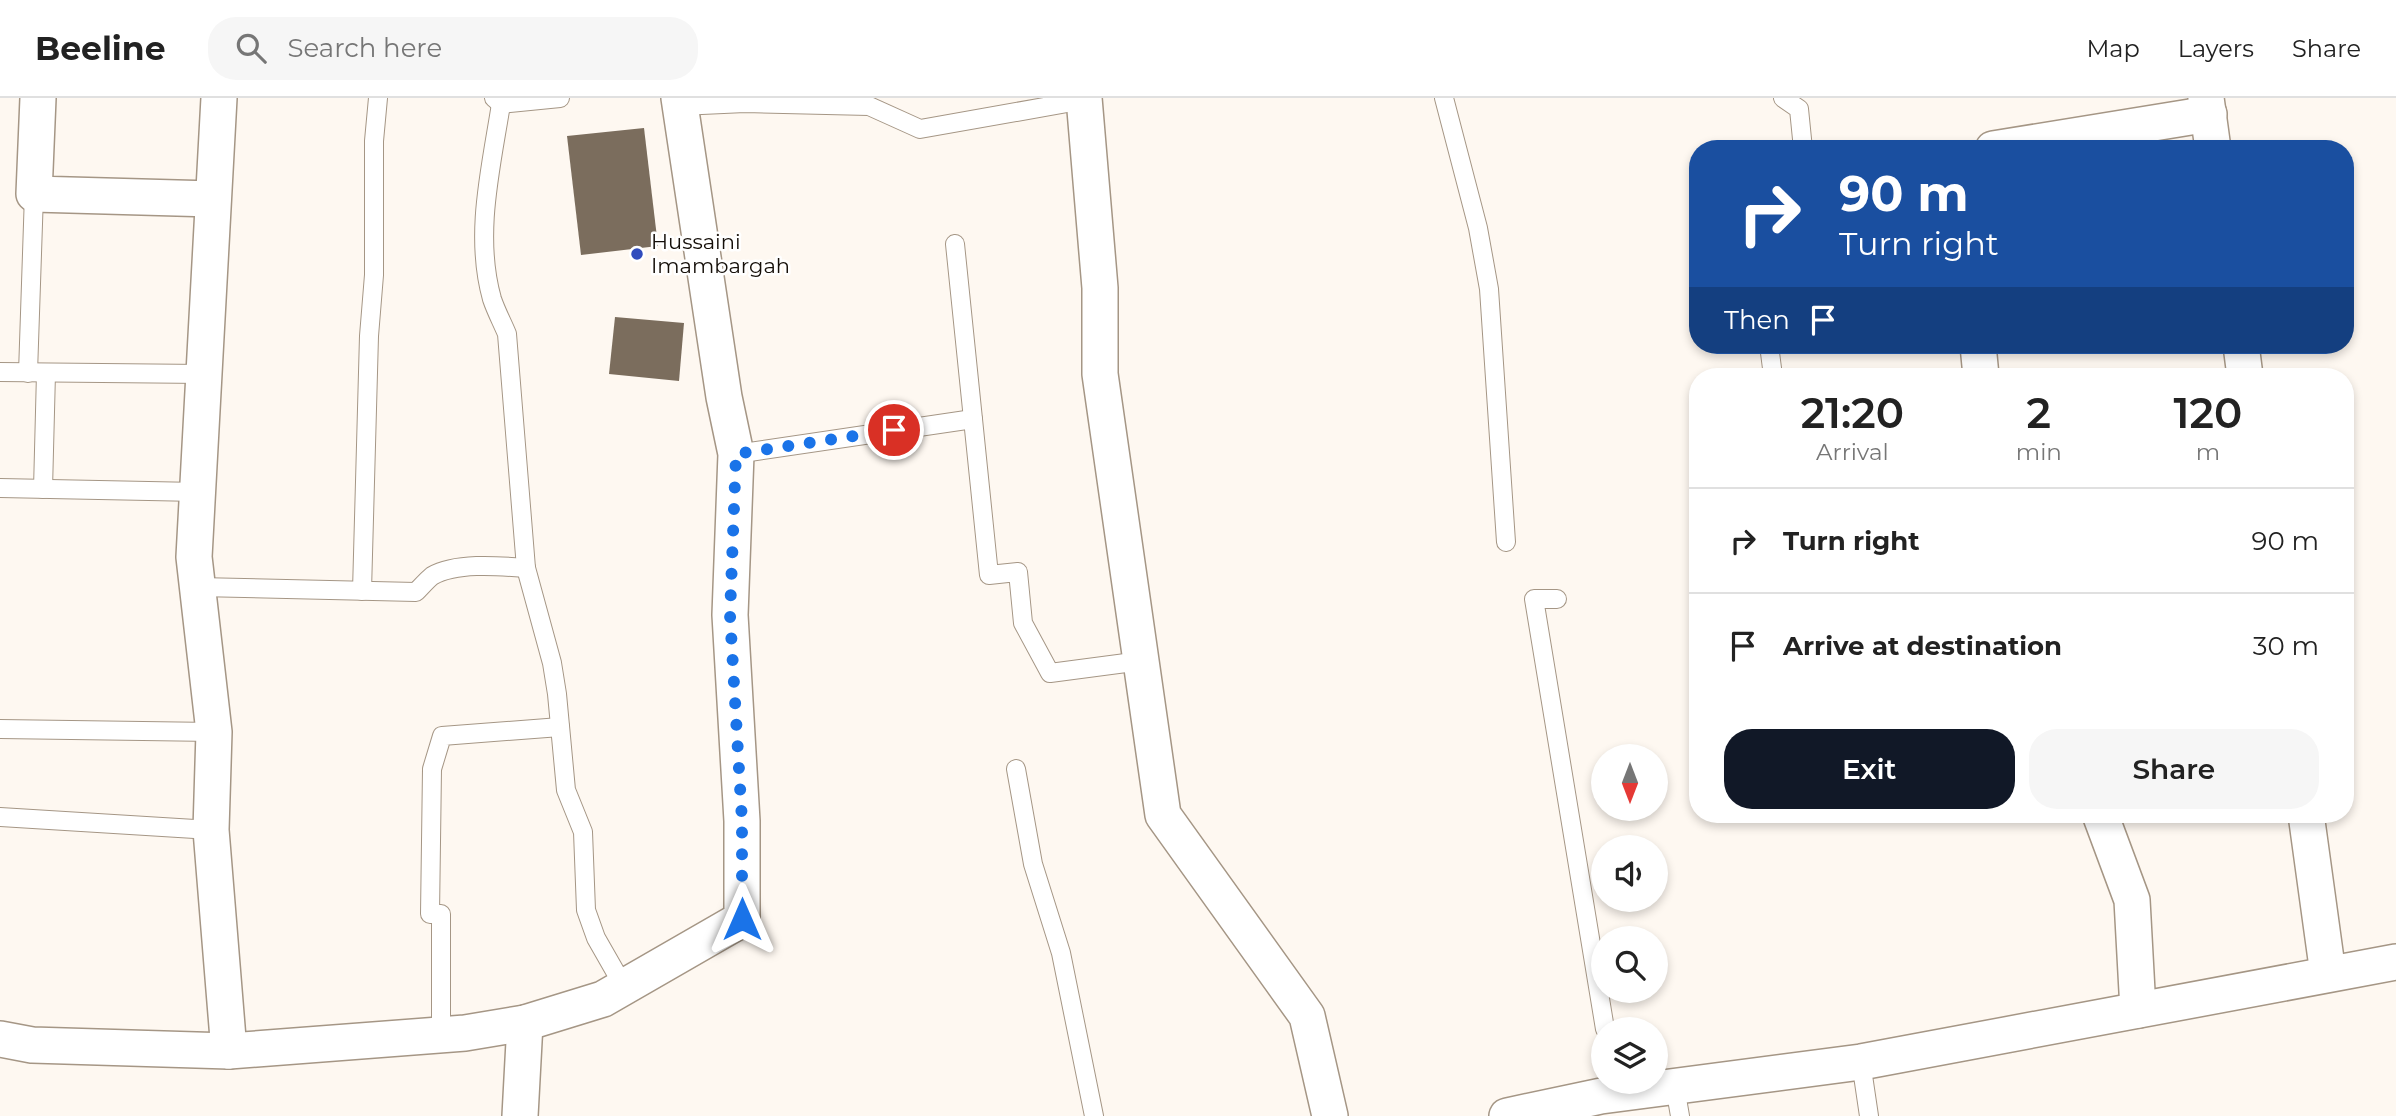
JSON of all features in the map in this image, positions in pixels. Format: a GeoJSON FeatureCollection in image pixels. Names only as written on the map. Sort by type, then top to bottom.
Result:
{"type":"FeatureCollection","features":[{"type":"Feature","properties":{"kind":"street"},"geometry":{"type":"LineString","coordinates":[[38,98],[34,194],[213,199]]}},
{"type":"Feature","properties":{"kind":"street"},"geometry":{"type":"LineString","coordinates":[[219,98],[194,557],[214,732],[211,830],[229,1051]]}},
{"type":"Feature","properties":{"kind":"street"},"geometry":{"type":"LineString","coordinates":[[1084,99],[1100,288],[1100,374],[1163,815],[1307,1016],[1330,1116]]}},
{"type":"Feature","properties":{"kind":"street"},"geometry":{"type":"LineString","coordinates":[[0,1039],[32,1045],[229,1051],[441,1035],[525,1023],[603,999],[742,919],[742,821],[730,615],[736,454],[724,397],[679,102]]}},
{"type":"Feature","properties":{"kind":"street"},"geometry":{"type":"LineString","coordinates":[[2038,140],[2207,106],[2212,140]]}},
{"type":"Feature","properties":{"kind":"street"},"geometry":{"type":"LineString","coordinates":[[2102,823],[2132,900],[2138,1010]]}},
{"type":"Feature","properties":{"kind":"street"},"geometry":{"type":"LineString","coordinates":[[2307,823],[2328,974]]}},
{"type":"Feature","properties":{"kind":"street"},"geometry":{"type":"LineString","coordinates":[[1644,1094],[1677,1101],[1861,1062],[2396,962]]}},
{"type":"Feature","properties":{"kind":"street"},"geometry":{"type":"LineString","coordinates":[[520,1116],[525,1023]]}},
{"type":"Feature","properties":{"kind":"street"},"geometry":{"type":"LineString","coordinates":[[1507,1116],[1592,1094]]}},
{"type":"Feature","properties":{"kind":"lane"},"geometry":{"type":"LineString","coordinates":[[362,591],[369,336],[374,275],[374,141],[379,98]]}},
{"type":"Feature","properties":{"kind":"lane"},"geometry":{"type":"LineString","coordinates":[[560,98],[498,101],[484,211],[484,245],[492,298],[507,334],[526,568],[552,663],[566,790],[583,832],[586,910],[597,938],[624,987]]}},
{"type":"Feature","properties":{"kind":"lane"},"geometry":{"type":"LineString","coordinates":[[1444,98],[1478,228],[1489,289],[1506,542]]}},
{"type":"Feature","properties":{"kind":"lane"},"geometry":{"type":"LineString","coordinates":[[1783,98],[1799,109],[1802,140]]}},
{"type":"Feature","properties":{"kind":"lane"},"geometry":{"type":"LineString","coordinates":[[679,102],[869,106],[920,129],[1084,99]]}},
{"type":"Feature","properties":{"kind":"lane"},"geometry":{"type":"LineString","coordinates":[[34,194],[37,373],[43,489]]}},
{"type":"Feature","properties":{"kind":"lane"},"geometry":{"type":"LineString","coordinates":[[955,244],[989,575],[1017,572],[1023,623],[1050,673],[1141,661]]}},
{"type":"Feature","properties":{"kind":"lane"},"geometry":{"type":"LineString","coordinates":[[0,372],[204,374]]}},
{"type":"Feature","properties":{"kind":"lane"},"geometry":{"type":"LineString","coordinates":[[736,454],[973,419]]}},
{"type":"Feature","properties":{"kind":"lane"},"geometry":{"type":"LineString","coordinates":[[0,488],[198,492]]}},
{"type":"Feature","properties":{"kind":"lane"},"geometry":{"type":"LineString","coordinates":[[198,587],[416,592],[432,576],[461,568],[488,565],[526,568]]}},
{"type":"Feature","properties":{"kind":"lane"},"geometry":{"type":"LineString","coordinates":[[1557,599],[1534,599],[1603,1017]]}},
{"type":"Feature","properties":{"kind":"lane"},"geometry":{"type":"LineString","coordinates":[[441,1035],[441,914],[430,914],[432,769],[442,736],[561,727]]}},
{"type":"Feature","properties":{"kind":"lane"},"geometry":{"type":"LineString","coordinates":[[0,729],[214,732]]}},
{"type":"Feature","properties":{"kind":"lane"},"geometry":{"type":"LineString","coordinates":[[1016,769],[1032,864],[1061,953],[1094,1116]]}},
{"type":"Feature","properties":{"kind":"lane"},"geometry":{"type":"LineString","coordinates":[[0,817],[211,830]]}},
{"type":"Feature","properties":{"kind":"lane"},"geometry":{"type":"LineString","coordinates":[[1861,1062],[1869,1116]]}},
{"type":"Feature","properties":{"kind":"building"},"geometry":{"type":"Polygon","coordinates":[[[644,128],[658,246],[581,255],[567,136],[644,128]]]}},
{"type":"Feature","properties":{"kind":"building"},"geometry":{"type":"Polygon","coordinates":[[[615,317],[684,323],[679,381],[609,374],[615,317]]]}},
{"type":"Feature","properties":{"kind":"place","name":"Hussaini Imambargah"},"geometry":{"type":"Point","coordinates":[637,254]}},
{"type":"Feature","properties":{"kind":"route"},"geometry":{"type":"LineString","coordinates":[[742,919],[742,821],[730,615],[736,454],[894,430]]}}]}
